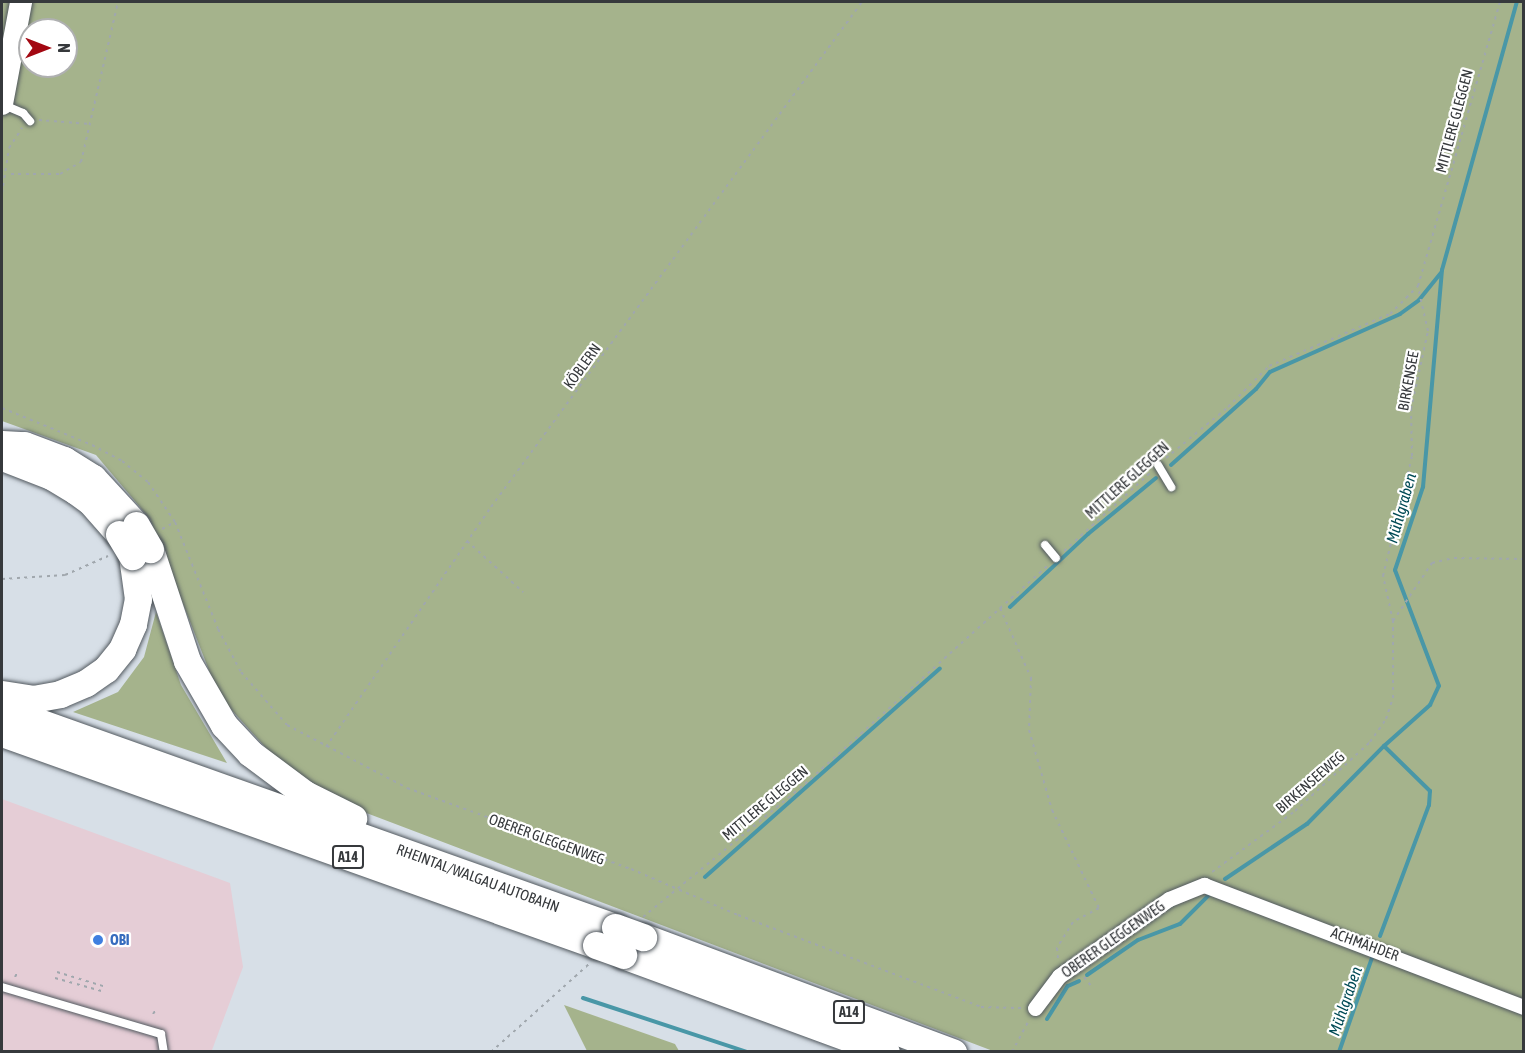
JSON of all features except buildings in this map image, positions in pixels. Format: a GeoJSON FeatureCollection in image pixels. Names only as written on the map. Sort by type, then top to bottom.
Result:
{"type":"FeatureCollection","features":[{"type":"Feature","properties":{"kind":"highway"},"geometry":{"type":"LineString","coordinates":[[9,452],[64,460],[93,478],[134,542],[198,682],[224,725],[250,753],[305,794],[412,843],[441,864]]}},
{"type":"Feature","properties":{"kind":"highway"},"geometry":{"type":"LineString","coordinates":[[2,694],[33,699],[60,694],[86,683],[106,669],[122,649],[133,624],[138,599],[134,542]]}},
{"type":"Feature","properties":{"kind":"highway","name":"RHEINTAL/WALGAU AUTOBAHN"},"geometry":{"type":"LineString","coordinates":[[2,709],[441,864],[623,955],[886,1052]]}},
{"type":"Feature","properties":{"kind":"highway","name":"RHEINTAL/WALGAU AUTOBAHN"},"geometry":{"type":"LineString","coordinates":[[2,733],[600,945],[644,926],[953,1052]]}},
{"type":"Feature","properties":{"kind":"main road"},"geometry":{"type":"LineString","coordinates":[[2,104],[21,2]]}},
{"type":"Feature","properties":{"kind":"street","name":"OBERER GLEGGENWEG"},"geometry":{"type":"LineString","coordinates":[[1035,1008],[1059,976],[1169,899],[1204,885]]}},
{"type":"Feature","properties":{"kind":"street","name":"ACHMÄHDER"},"geometry":{"type":"LineString","coordinates":[[1204,885],[1524,1007]]}},
{"type":"Feature","properties":{"kind":"lane"},"geometry":{"type":"LineString","coordinates":[[2,104],[23,113],[30,121]]}},
{"type":"Feature","properties":{"kind":"lane"},"geometry":{"type":"LineString","coordinates":[[1158,465],[1172,488]]}},
{"type":"Feature","properties":{"kind":"lane"},"geometry":{"type":"LineString","coordinates":[[1045,545],[1056,558]]}},
{"type":"Feature","properties":{"kind":"lane"},"geometry":{"type":"LineString","coordinates":[[2,987],[161,1034],[164,1052]]}},
{"type":"Feature","properties":{"kind":"path"},"geometry":{"type":"LineString","coordinates":[[11,174],[60,174],[74,169],[83,154],[118,2]]}},
{"type":"Feature","properties":{"kind":"path","name":"KÖBLERN"},"geometry":{"type":"LineString","coordinates":[[326,747],[467,542],[862,2]]}},
{"type":"Feature","properties":{"kind":"path","name":"MITTLERE GLEGGEN"},"geometry":{"type":"LineString","coordinates":[[644,926],[677,889],[805,784],[1158,465],[1228,407],[1269,366],[1390,314],[1418,286],[1500,2]]}},
{"type":"Feature","properties":{"kind":"path"},"geometry":{"type":"LineString","coordinates":[[2,193],[9,148],[30,121],[90,123]]}},
{"type":"Feature","properties":{"kind":"path","name":"BIRKENSEE"},"geometry":{"type":"LineString","coordinates":[[1396,672],[1393,621],[1383,576],[1412,456],[1411,409],[1428,331],[1418,286]]}},
{"type":"Feature","properties":{"kind":"path","name":"OBERER GLEGGENWEG"},"geometry":{"type":"LineString","coordinates":[[134,542],[175,522],[218,629],[241,672],[287,725],[326,747],[407,788],[677,889],[981,1007],[1035,1008]]}},
{"type":"Feature","properties":{"kind":"path"},"geometry":{"type":"LineString","coordinates":[[2,579],[66,574],[134,542]]}},
{"type":"Feature","properties":{"kind":"path"},"geometry":{"type":"LineString","coordinates":[[467,542],[523,592]]}},
{"type":"Feature","properties":{"kind":"path"},"geometry":{"type":"LineString","coordinates":[[1393,621],[1431,563],[1454,558],[1524,559]]}},
{"type":"Feature","properties":{"kind":"path"},"geometry":{"type":"LineString","coordinates":[[1000,608],[1031,678],[1029,730],[1052,810],[1099,908],[1073,922],[1057,948],[1059,976]]}},
{"type":"Feature","properties":{"kind":"path","name":"BIRKENSEEWEG"},"geometry":{"type":"LineString","coordinates":[[1204,885],[1213,869],[1295,811],[1370,742],[1386,719],[1396,672]]}},
{"type":"Feature","properties":{"kind":"path"},"geometry":{"type":"LineString","coordinates":[[491,1052],[600,945]]}},
{"type":"Feature","properties":{"kind":"path"},"geometry":{"type":"LineString","coordinates":[[57,972],[106,987]]}},
{"type":"Feature","properties":{"kind":"path"},"geometry":{"type":"LineString","coordinates":[[15,978],[17,973]]}},
{"type":"Feature","properties":{"kind":"path"},"geometry":{"type":"LineString","coordinates":[[55,978],[105,992]]}},
{"type":"Feature","properties":{"kind":"path"},"geometry":{"type":"LineString","coordinates":[[1012,1052],[1035,1008]]}},
{"type":"Feature","properties":{"kind":"shaded area"},"geometry":{"type":"Polygon","coordinates":[[[2,799],[230,883],[243,967],[212,1050],[2,1051],[2,799]]]}},
{"type":"Feature","properties":{"kind":"green space"},"geometry":{"type":"Polygon","coordinates":[[[2,2],[1523,2],[1523,1051],[993,1051],[348,806],[275,758],[219,696],[150,519],[96,455],[2,421],[2,2]]]}},
{"type":"Feature","properties":{"kind":"green space"},"geometry":{"type":"Polygon","coordinates":[[[156,612],[181,685],[227,763],[73,712],[118,692],[144,657],[156,612]]]}},
{"type":"Feature","properties":{"kind":"green space"},"geometry":{"type":"Polygon","coordinates":[[[564,1005],[675,1044],[679,1051],[587,1051],[564,1005]]]}},
{"type":"Feature","properties":{"kind":"waterway","name":"Mühlgraben"},"geometry":{"type":"LineString","coordinates":[[1380,936],[1429,805],[1430,791],[1384,746],[1430,705],[1439,686],[1395,570],[1423,487],[1442,270],[1517,2]]}},
{"type":"Feature","properties":{"kind":"waterway"},"geometry":{"type":"LineString","coordinates":[[1171,465],[1256,389],[1270,372],[1400,314],[1419,300],[1441,273]]}},
{"type":"Feature","properties":{"kind":"waterway"},"geometry":{"type":"LineString","coordinates":[[1010,607],[1088,534],[1156,478]]}},
{"type":"Feature","properties":{"kind":"waterway"},"geometry":{"type":"LineString","coordinates":[[705,877],[940,668]]}},
{"type":"Feature","properties":{"kind":"waterway"},"geometry":{"type":"LineString","coordinates":[[1225,879],[1307,824],[1384,746]]}},
{"type":"Feature","properties":{"kind":"waterway"},"geometry":{"type":"LineString","coordinates":[[1087,975],[1138,940],[1180,924],[1212,892]]}},
{"type":"Feature","properties":{"kind":"waterway","name":"Mühlgraben"},"geometry":{"type":"LineString","coordinates":[[1339,1052],[1372,958]]}},
{"type":"Feature","properties":{"kind":"waterway"},"geometry":{"type":"LineString","coordinates":[[1047,1019],[1068,986],[1079,981]]}},
{"type":"Feature","properties":{"kind":"waterway"},"geometry":{"type":"LineString","coordinates":[[583,998],[747,1052]]}},
{"type":"Feature","properties":{"kind":"place","name":"OBI"},"geometry":{"type":"Point","coordinates":[98,940]}}]}
